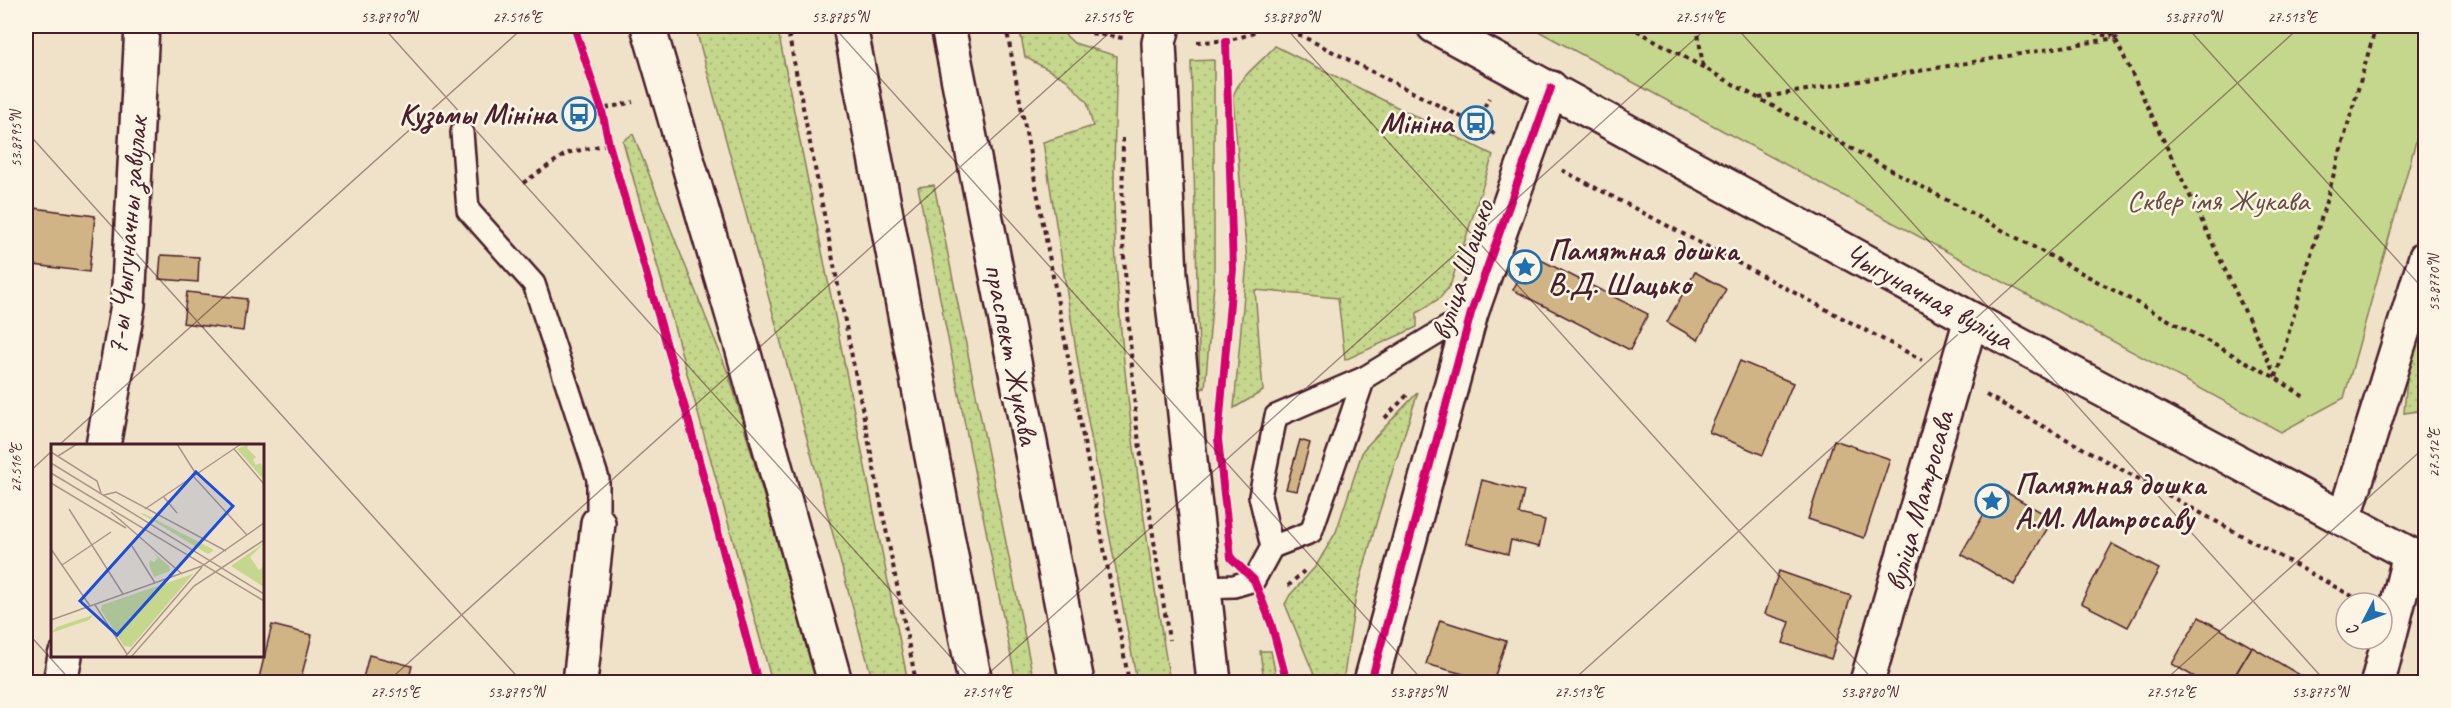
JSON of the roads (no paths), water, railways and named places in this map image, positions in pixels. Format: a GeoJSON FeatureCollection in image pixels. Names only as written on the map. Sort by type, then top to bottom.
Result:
{"type":"FeatureCollection","features":[{"type":"Feature","properties":{"kind":"main road","name":"7-ы Чыгуначны завулак"},"geometry":{"type":"LineString","coordinates":[[103,444],[128,305],[142,26]]}},
{"type":"Feature","properties":{"kind":"main road"},"geometry":{"type":"LineString","coordinates":[[648,26],[742,347],[835,682]]}},
{"type":"Feature","properties":{"kind":"main road"},"geometry":{"type":"LineString","coordinates":[[850,26],[975,682]]}},
{"type":"Feature","properties":{"kind":"main road","name":"праспект Жукава"},"geometry":{"type":"LineString","coordinates":[[948,26],[1077,682]]}},
{"type":"Feature","properties":{"kind":"main road"},"geometry":{"type":"LineString","coordinates":[[1163,26],[1159,43],[1170,275],[1214,682]]}},
{"type":"Feature","properties":{"kind":"main road","name":"Чыгуначная вуліца"},"geometry":{"type":"LineString","coordinates":[[1434,26],[1971,319],[2418,559]]}},
{"type":"Feature","properties":{"kind":"main road","name":"вуліца Шацько"},"geometry":{"type":"LineString","coordinates":[[1372,678],[1471,313],[1551,88]]}},
{"type":"Feature","properties":{"kind":"main road"},"geometry":{"type":"LineString","coordinates":[[2344,519],[2426,256]]}},
{"type":"Feature","properties":{"kind":"main road","name":"вуліца Матросава"},"geometry":{"type":"LineString","coordinates":[[1867,682],[1971,319]]}},
{"type":"Feature","properties":{"kind":"main road"},"geometry":{"type":"LineString","coordinates":[[580,682],[598,523]]}},
{"type":"Feature","properties":{"kind":"main road"},"geometry":{"type":"LineString","coordinates":[[2378,682],[2418,559]]}},
{"type":"Feature","properties":{"kind":"main road"},"geometry":{"type":"LineString","coordinates":[[60,682],[65,657]]}},
{"type":"Feature","properties":{"kind":"lane"},"geometry":{"type":"LineString","coordinates":[[462,132],[468,210],[534,284],[598,479],[598,523]]}},
{"type":"Feature","properties":{"kind":"lane"},"geometry":{"type":"LineString","coordinates":[[1272,547],[1260,496],[1276,416],[1364,378],[1471,313]]}},
{"type":"Feature","properties":{"kind":"lane"},"geometry":{"type":"LineString","coordinates":[[1203,586],[1234,586],[1254,580],[1272,547],[1311,532],[1364,378]]}},
{"type":"Feature","properties":{"kind":"place","name":"Кузьмы Мініна"},"geometry":{"type":"Point","coordinates":[579,114]}},
{"type":"Feature","properties":{"kind":"place","name":"Мініна"},"geometry":{"type":"Point","coordinates":[1476,123]}},
{"type":"Feature","properties":{"kind":"place","name":"Памятная дошка В.Д. Шацько"},"geometry":{"type":"Point","coordinates":[1525,267]}},
{"type":"Feature","properties":{"kind":"place","name":"Памятная дошка А.М. Матросаву"},"geometry":{"type":"Point","coordinates":[1992,501]}},
{"type":"Feature","properties":{"kind":"park label","name":"Сквер імя Жукава"},"geometry":{"type":"Point","coordinates":[2218,200]}}]}
